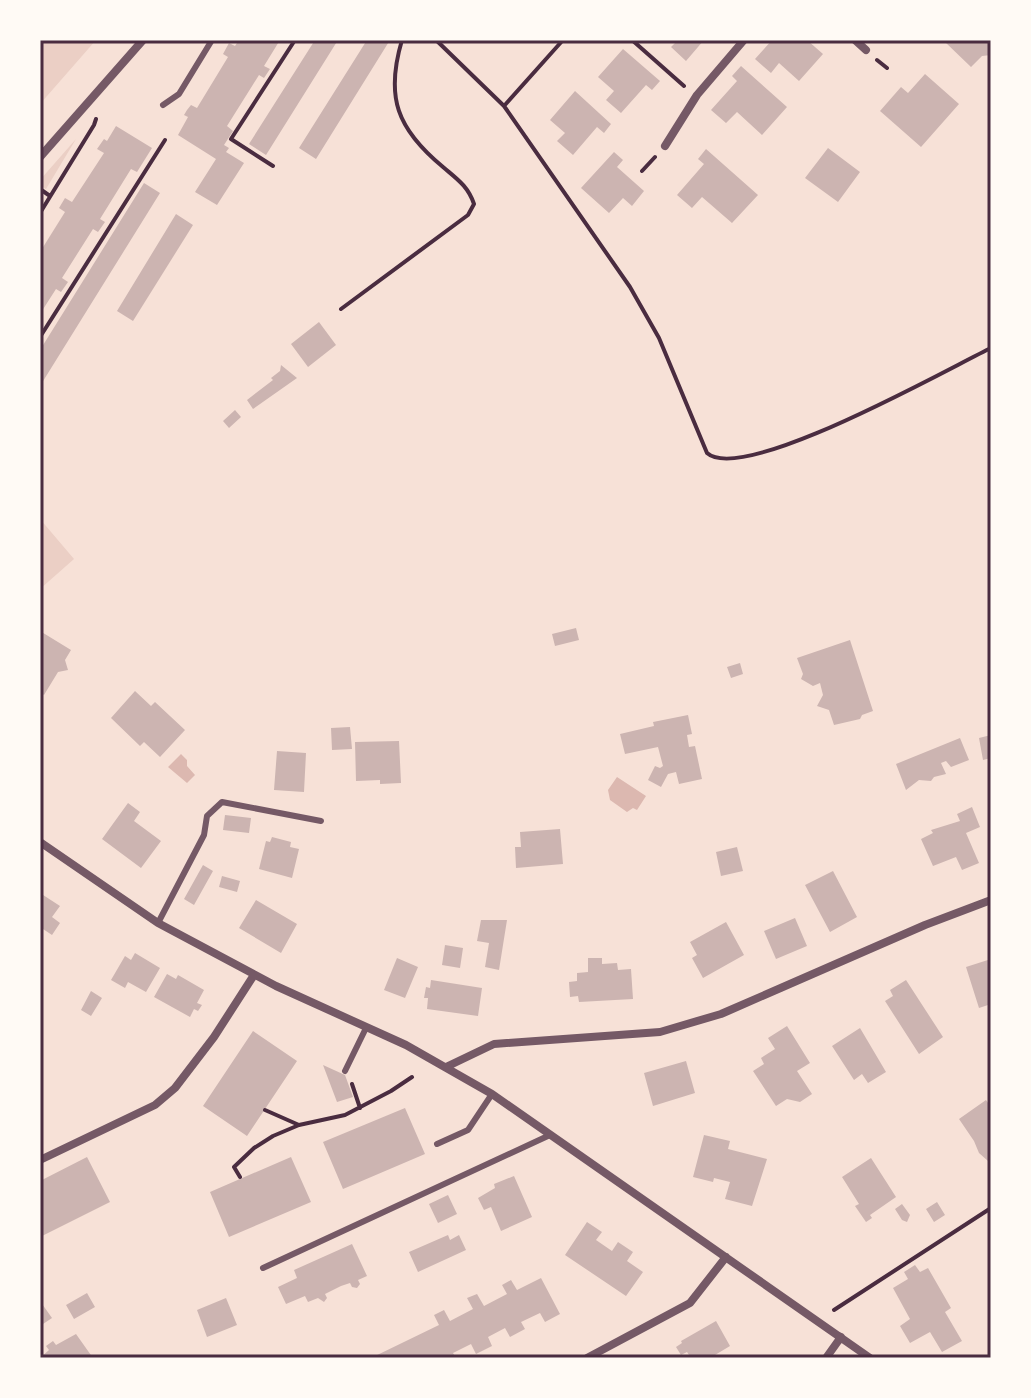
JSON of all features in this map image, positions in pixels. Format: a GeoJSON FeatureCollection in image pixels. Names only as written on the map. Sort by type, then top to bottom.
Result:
{"type":"FeatureCollection","features":[{"type":"Feature","properties":{"kind":"street"},"geometry":{"type":"LineString","coordinates":[[40,157],[143,40]]}},
{"type":"Feature","properties":{"kind":"street"},"geometry":{"type":"LineString","coordinates":[[665,146],[697,95],[744,40]]}},
{"type":"Feature","properties":{"kind":"street"},"geometry":{"type":"LineString","coordinates":[[855,40],[866,50]]}},
{"type":"Feature","properties":{"kind":"street"},"geometry":{"type":"LineString","coordinates":[[40,842],[158,923],[254,975],[406,1045],[492,1094],[870,1358]]}},
{"type":"Feature","properties":{"kind":"street"},"geometry":{"type":"LineString","coordinates":[[446,1067],[494,1044],[660,1032],[709,1017],[991,900]]}},
{"type":"Feature","properties":{"kind":"street"},"geometry":{"type":"LineString","coordinates":[[40,1160],[155,1105],[175,1088],[214,1037],[254,975]]}},
{"type":"Feature","properties":{"kind":"street"},"geometry":{"type":"LineString","coordinates":[[587,1358],[690,1303],[726,1257]]}},
{"type":"Feature","properties":{"kind":"street"},"geometry":{"type":"LineString","coordinates":[[826,1358],[841,1337]]}},
{"type":"Feature","properties":{"kind":"lane"},"geometry":{"type":"LineString","coordinates":[[163,105],[179,94],[212,40]]}},
{"type":"Feature","properties":{"kind":"lane"},"geometry":{"type":"LineString","coordinates":[[158,923],[204,835],[207,816],[222,802],[321,821]]}},
{"type":"Feature","properties":{"kind":"lane"},"geometry":{"type":"LineString","coordinates":[[345,1070],[366,1028]]}},
{"type":"Feature","properties":{"kind":"lane"},"geometry":{"type":"LineString","coordinates":[[437,1144],[468,1130],[492,1094]]}},
{"type":"Feature","properties":{"kind":"lane"},"geometry":{"type":"LineString","coordinates":[[263,1268],[550,1135]]}},
{"type":"Feature","properties":{"kind":"path"},"geometry":{"type":"LineString","coordinates":[[273,166],[231,139],[295,40]]}},
{"type":"Feature","properties":{"kind":"path"},"geometry":{"type":"LineString","coordinates":[[341,309],[468,215],[474,204],[469,188],[430,156],[407,131],[398,113],[393,78],[402,40]]}},
{"type":"Feature","properties":{"kind":"path"},"geometry":{"type":"LineString","coordinates":[[436,40],[504,106],[630,287],[659,338],[707,453],[712,457],[726,460],[757,455],[817,433],[991,348]]}},
{"type":"Feature","properties":{"kind":"path"},"geometry":{"type":"LineString","coordinates":[[504,106],[563,40]]}},
{"type":"Feature","properties":{"kind":"path"},"geometry":{"type":"LineString","coordinates":[[632,40],[686,88]]}},
{"type":"Feature","properties":{"kind":"path"},"geometry":{"type":"LineString","coordinates":[[40,213],[94,125],[101,88]]}},
{"type":"Feature","properties":{"kind":"path"},"geometry":{"type":"LineString","coordinates":[[40,337],[165,140]]}},
{"type":"Feature","properties":{"kind":"path"},"geometry":{"type":"LineString","coordinates":[[40,189],[50,196]]}},
{"type":"Feature","properties":{"kind":"path"},"geometry":{"type":"LineString","coordinates":[[345,1070],[360,1108]]}},
{"type":"Feature","properties":{"kind":"path"},"geometry":{"type":"LineString","coordinates":[[240,1177],[234,1167],[264,1141],[299,1125],[333,1120],[412,1077]]}},
{"type":"Feature","properties":{"kind":"path"},"geometry":{"type":"LineString","coordinates":[[265,1110],[299,1125]]}},
{"type":"Feature","properties":{"kind":"path"},"geometry":{"type":"LineString","coordinates":[[834,1310],[991,1208]]}},
{"type":"Feature","properties":{"kind":"shaded area"},"geometry":{"type":"Polygon","coordinates":[[[40,40],[96,40],[40,104],[40,40]]]}},
{"type":"Feature","properties":{"kind":"shaded area"},"geometry":{"type":"Polygon","coordinates":[[[76,139],[46,189],[40,185],[40,180],[76,139]]]}},
{"type":"Feature","properties":{"kind":"shaded area"},"geometry":{"type":"Polygon","coordinates":[[[40,519],[74,559],[40,589],[40,519]]]}},
{"type":"Feature","properties":{"kind":"shaded area"},"geometry":{"type":"Polygon","coordinates":[[[181,754],[195,775],[187,783],[168,767],[181,754]]]}},
{"type":"Feature","properties":{"kind":"shaded area"},"geometry":{"type":"Polygon","coordinates":[[[617,777],[646,796],[637,810],[633,808],[627,812],[610,800],[608,790],[617,777]]]}},
{"type":"Feature","properties":{"kind":"building"},"geometry":{"type":"Polygon","coordinates":[[[239,40],[280,40],[264,66],[270,69],[264,78],[259,75],[227,126],[233,131],[224,145],[229,148],[226,152],[244,163],[217,205],[195,192],[216,159],[178,135],[188,117],[184,115],[187,110],[191,105],[197,108],[228,57],[223,54],[229,43],[235,46],[239,40]]]}},
{"type":"Feature","properties":{"kind":"building"},"geometry":{"type":"Polygon","coordinates":[[[315,40],[338,40],[266,155],[249,144],[315,40]]]}},
{"type":"Feature","properties":{"kind":"building"},"geometry":{"type":"Polygon","coordinates":[[[367,40],[390,40],[316,159],[299,148],[367,40]]]}},
{"type":"Feature","properties":{"kind":"building"},"geometry":{"type":"Polygon","coordinates":[[[678,40],[704,40],[686,61],[671,47],[678,40]]]}},
{"type":"Feature","properties":{"kind":"building"},"geometry":{"type":"Polygon","coordinates":[[[772,40],[807,40],[823,54],[799,81],[779,63],[771,73],[755,59],[772,40]]]}},
{"type":"Feature","properties":{"kind":"building"},"geometry":{"type":"Polygon","coordinates":[[[946,40],[991,40],[991,55],[982,56],[971,67],[946,40]]]}},
{"type":"Feature","properties":{"kind":"building"},"geometry":{"type":"Polygon","coordinates":[[[623,49],[660,81],[652,90],[646,85],[621,113],[606,100],[614,91],[598,77],[623,49]]]}},
{"type":"Feature","properties":{"kind":"building"},"geometry":{"type":"Polygon","coordinates":[[[741,66],[787,107],[762,135],[737,112],[726,123],[711,110],[737,81],[732,76],[741,66]]]}},
{"type":"Feature","properties":{"kind":"building"},"geometry":{"type":"Polygon","coordinates":[[[925,74],[959,104],[921,147],[880,111],[901,87],[908,93],[925,74]]]}},
{"type":"Feature","properties":{"kind":"building"},"geometry":{"type":"Polygon","coordinates":[[[575,91],[611,124],[604,133],[597,127],[573,155],[557,141],[565,133],[550,120],[575,91]]]}},
{"type":"Feature","properties":{"kind":"building"},"geometry":{"type":"Polygon","coordinates":[[[116,126],[152,148],[137,172],[131,169],[100,219],[105,222],[98,232],[93,229],[62,278],[68,282],[61,292],[56,289],[40,314],[40,252],[65,212],[59,208],[65,198],[72,202],[104,153],[97,149],[104,139],[107,141],[116,126]]]}},
{"type":"Feature","properties":{"kind":"building"},"geometry":{"type":"Polygon","coordinates":[[[828,148],[860,172],[838,202],[805,178],[828,148]]]}},
{"type":"Feature","properties":{"kind":"building"},"geometry":{"type":"Polygon","coordinates":[[[706,149],[758,195],[732,223],[702,197],[692,208],[677,195],[704,164],[698,159],[706,149]]]}},
{"type":"Feature","properties":{"kind":"building"},"geometry":{"type":"Polygon","coordinates":[[[614,152],[623,160],[617,167],[644,191],[632,206],[623,198],[609,213],[581,188],[614,152]]]}},
{"type":"Feature","properties":{"kind":"building"},"geometry":{"type":"Polygon","coordinates":[[[144,183],[160,193],[40,386],[40,350],[144,183]]]}},
{"type":"Feature","properties":{"kind":"building"},"geometry":{"type":"Polygon","coordinates":[[[176,214],[193,225],[133,321],[117,311],[176,214]]]}},
{"type":"Feature","properties":{"kind":"building"},"geometry":{"type":"Polygon","coordinates":[[[319,322],[336,345],[308,367],[291,344],[319,322]]]}},
{"type":"Feature","properties":{"kind":"building"},"geometry":{"type":"Polygon","coordinates":[[[281,365],[297,378],[253,409],[247,400],[273,380],[271,378],[280,371],[281,365]]]}},
{"type":"Feature","properties":{"kind":"building"},"geometry":{"type":"Polygon","coordinates":[[[235,410],[241,417],[229,428],[223,421],[235,410]]]}},
{"type":"Feature","properties":{"kind":"building"},"geometry":{"type":"Polygon","coordinates":[[[576,628],[579,640],[555,646],[552,634],[576,628]]]}},
{"type":"Feature","properties":{"kind":"building"},"geometry":{"type":"Polygon","coordinates":[[[40,631],[71,650],[65,660],[68,670],[58,672],[44,695],[40,692],[40,631]]]}},
{"type":"Feature","properties":{"kind":"building"},"geometry":{"type":"Polygon","coordinates":[[[850,640],[873,711],[860,719],[834,725],[829,710],[817,706],[823,695],[820,683],[813,686],[801,679],[803,674],[797,658],[850,640]]]}},
{"type":"Feature","properties":{"kind":"building"},"geometry":{"type":"Polygon","coordinates":[[[740,663],[743,674],[731,678],[727,667],[740,663]]]}},
{"type":"Feature","properties":{"kind":"building"},"geometry":{"type":"Polygon","coordinates":[[[135,691],[151,706],[155,702],[185,730],[160,757],[144,742],[140,746],[111,718],[135,691]]]}},
{"type":"Feature","properties":{"kind":"building"},"geometry":{"type":"Polygon","coordinates":[[[688,715],[692,734],[687,735],[689,747],[695,746],[702,779],[679,784],[676,772],[668,774],[661,787],[648,780],[655,766],[663,766],[658,747],[625,754],[620,734],[654,726],[653,722],[688,715]]]}},
{"type":"Feature","properties":{"kind":"building"},"geometry":{"type":"Polygon","coordinates":[[[350,727],[352,749],[332,750],[331,728],[350,727]]]}},
{"type":"Feature","properties":{"kind":"building"},"geometry":{"type":"Polygon","coordinates":[[[991,735],[991,758],[983,760],[979,738],[991,735]]]}},
{"type":"Feature","properties":{"kind":"building"},"geometry":{"type":"Polygon","coordinates":[[[960,738],[969,760],[951,767],[946,761],[941,763],[946,774],[931,781],[919,780],[906,790],[896,764],[960,738]]]}},
{"type":"Feature","properties":{"kind":"building"},"geometry":{"type":"Polygon","coordinates":[[[399,741],[401,783],[356,781],[355,742],[399,741]]]}},
{"type":"Feature","properties":{"kind":"building"},"geometry":{"type":"Polygon","coordinates":[[[277,751],[306,753],[304,792],[274,790],[277,751]]]}},
{"type":"Feature","properties":{"kind":"building"},"geometry":{"type":"Polygon","coordinates":[[[128,803],[140,812],[134,821],[161,841],[141,868],[102,839],[128,803]]]}},
{"type":"Feature","properties":{"kind":"building"},"geometry":{"type":"Polygon","coordinates":[[[972,807],[980,827],[966,833],[979,863],[962,870],[956,857],[933,866],[921,839],[933,833],[931,830],[960,821],[957,814],[972,807]]]}},
{"type":"Feature","properties":{"kind":"building"},"geometry":{"type":"Polygon","coordinates":[[[225,815],[251,818],[249,833],[223,830],[225,815]]]}},
{"type":"Feature","properties":{"kind":"building"},"geometry":{"type":"Polygon","coordinates":[[[560,829],[563,864],[516,868],[515,847],[521,847],[520,832],[560,829]]]}},
{"type":"Feature","properties":{"kind":"building"},"geometry":{"type":"Polygon","coordinates":[[[272,837],[291,842],[290,847],[299,849],[292,878],[259,869],[266,841],[270,842],[272,837]]]}},
{"type":"Feature","properties":{"kind":"building"},"geometry":{"type":"Polygon","coordinates":[[[737,847],[743,871],[721,876],[716,852],[737,847]]]}},
{"type":"Feature","properties":{"kind":"building"},"geometry":{"type":"Polygon","coordinates":[[[203,865],[213,871],[194,905],[184,899],[203,865]]]}},
{"type":"Feature","properties":{"kind":"building"},"geometry":{"type":"Polygon","coordinates":[[[833,871],[857,917],[830,932],[805,885],[833,871]]]}},
{"type":"Feature","properties":{"kind":"building"},"geometry":{"type":"Polygon","coordinates":[[[222,876],[240,881],[237,892],[219,887],[222,876]]]}},
{"type":"Feature","properties":{"kind":"building"},"geometry":{"type":"Polygon","coordinates":[[[40,893],[60,906],[52,917],[60,923],[52,935],[40,927],[40,893]]]}},
{"type":"Feature","properties":{"kind":"building"},"geometry":{"type":"Polygon","coordinates":[[[256,900],[297,924],[281,953],[239,928],[256,900]]]}},
{"type":"Feature","properties":{"kind":"building"},"geometry":{"type":"Polygon","coordinates":[[[795,918],[807,946],[776,959],[764,931],[795,918]]]}},
{"type":"Feature","properties":{"kind":"building"},"geometry":{"type":"Polygon","coordinates":[[[481,920],[507,920],[499,970],[485,967],[489,943],[477,941],[481,920]]]}},
{"type":"Feature","properties":{"kind":"building"},"geometry":{"type":"Polygon","coordinates":[[[726,922],[744,955],[703,978],[692,958],[697,955],[690,942],[726,922]]]}},
{"type":"Feature","properties":{"kind":"building"},"geometry":{"type":"Polygon","coordinates":[[[445,945],[463,948],[460,968],[442,965],[445,945]]]}},
{"type":"Feature","properties":{"kind":"building"},"geometry":{"type":"Polygon","coordinates":[[[135,953],[160,968],[146,992],[128,982],[125,988],[111,980],[125,956],[131,960],[135,953]]]}},
{"type":"Feature","properties":{"kind":"building"},"geometry":{"type":"Polygon","coordinates":[[[397,958],[418,967],[405,998],[384,990],[397,958]]]}},
{"type":"Feature","properties":{"kind":"building"},"geometry":{"type":"Polygon","coordinates":[[[588,958],[602,958],[602,964],[617,963],[618,970],[631,969],[633,999],[579,1002],[578,996],[570,997],[569,982],[577,981],[577,973],[588,972],[588,958]]]}},
{"type":"Feature","properties":{"kind":"building"},"geometry":{"type":"Polygon","coordinates":[[[991,959],[991,1004],[979,1008],[966,967],[991,959]]]}},
{"type":"Feature","properties":{"kind":"building"},"geometry":{"type":"Polygon","coordinates":[[[167,974],[176,979],[178,975],[204,990],[197,1003],[202,1005],[198,1011],[194,1009],[190,1017],[154,997],[167,974]]]}},
{"type":"Feature","properties":{"kind":"building"},"geometry":{"type":"Polygon","coordinates":[[[431,980],[482,988],[478,1016],[427,1009],[428,998],[424,998],[431,980]]]}},
{"type":"Feature","properties":{"kind":"building"},"geometry":{"type":"Polygon","coordinates":[[[906,980],[943,1037],[919,1054],[885,1001],[893,996],[890,990],[906,980]]]}},
{"type":"Feature","properties":{"kind":"building"},"geometry":{"type":"Polygon","coordinates":[[[91,991],[102,998],[91,1016],[81,1010],[91,991]]]}},
{"type":"Feature","properties":{"kind":"building"},"geometry":{"type":"Polygon","coordinates":[[[787,1026],[810,1063],[797,1071],[812,1094],[800,1102],[787,1099],[776,1106],[753,1071],[764,1064],[761,1058],[775,1049],[768,1038],[787,1026]]]}},
{"type":"Feature","properties":{"kind":"building"},"geometry":{"type":"Polygon","coordinates":[[[860,1028],[886,1072],[868,1083],[862,1074],[854,1080],[832,1046],[860,1028]]]}},
{"type":"Feature","properties":{"kind":"building"},"geometry":{"type":"Polygon","coordinates":[[[253,1031],[297,1061],[247,1136],[203,1106],[253,1031]]]}},
{"type":"Feature","properties":{"kind":"building"},"geometry":{"type":"Polygon","coordinates":[[[686,1061],[695,1093],[653,1106],[644,1073],[686,1061]]]}},
{"type":"Feature","properties":{"kind":"building"},"geometry":{"type":"Polygon","coordinates":[[[323,1065],[345,1075],[353,1097],[337,1102],[323,1065]]]}},
{"type":"Feature","properties":{"kind":"building"},"geometry":{"type":"Polygon","coordinates":[[[986,1100],[991,1107],[991,1158],[988,1161],[979,1153],[959,1119],[986,1100]]]}},
{"type":"Feature","properties":{"kind":"building"},"geometry":{"type":"Polygon","coordinates":[[[405,1108],[425,1154],[343,1189],[323,1142],[405,1108]]]}},
{"type":"Feature","properties":{"kind":"building"},"geometry":{"type":"Polygon","coordinates":[[[704,1135],[730,1141],[728,1149],[767,1159],[752,1206],[725,1199],[730,1182],[693,1177],[704,1135]]]}},
{"type":"Feature","properties":{"kind":"building"},"geometry":{"type":"Polygon","coordinates":[[[87,1157],[110,1202],[40,1237],[40,1181],[87,1157]]]}},
{"type":"Feature","properties":{"kind":"building"},"geometry":{"type":"Polygon","coordinates":[[[291,1157],[311,1202],[229,1237],[210,1192],[291,1157]]]}},
{"type":"Feature","properties":{"kind":"building"},"geometry":{"type":"Polygon","coordinates":[[[871,1158],[896,1197],[870,1215],[872,1218],[866,1222],[842,1177],[871,1158]]]}},
{"type":"Feature","properties":{"kind":"building"},"geometry":{"type":"Polygon","coordinates":[[[514,1176],[532,1217],[501,1231],[491,1207],[484,1210],[478,1198],[495,1188],[494,1184],[514,1176]]]}},
{"type":"Feature","properties":{"kind":"building"},"geometry":{"type":"Polygon","coordinates":[[[448,1195],[457,1214],[438,1223],[429,1204],[448,1195]]]}},
{"type":"Feature","properties":{"kind":"building"},"geometry":{"type":"Polygon","coordinates":[[[937,1202],[945,1215],[934,1222],[926,1209],[937,1202]]]}},
{"type":"Feature","properties":{"kind":"building"},"geometry":{"type":"Polygon","coordinates":[[[902,1204],[910,1215],[907,1222],[895,1209],[902,1204]]]}},
{"type":"Feature","properties":{"kind":"building"},"geometry":{"type":"Polygon","coordinates":[[[587,1222],[602,1232],[596,1240],[612,1251],[618,1242],[633,1252],[627,1261],[643,1272],[626,1296],[565,1255],[587,1222]]]}},
{"type":"Feature","properties":{"kind":"building"},"geometry":{"type":"Polygon","coordinates":[[[448,1235],[450,1240],[459,1235],[466,1250],[418,1272],[409,1252],[448,1235]]]}},
{"type":"Feature","properties":{"kind":"building"},"geometry":{"type":"Polygon","coordinates":[[[352,1244],[367,1276],[358,1280],[360,1284],[357,1288],[350,1283],[325,1294],[327,1298],[324,1302],[318,1298],[308,1302],[305,1296],[286,1304],[278,1287],[297,1278],[294,1270],[352,1244]]]}},
{"type":"Feature","properties":{"kind":"building"},"geometry":{"type":"Polygon","coordinates":[[[915,1265],[920,1272],[928,1268],[951,1308],[945,1312],[962,1341],[942,1352],[930,1332],[910,1343],[900,1326],[910,1319],[893,1288],[908,1279],[904,1272],[915,1265]]]}},
{"type":"Feature","properties":{"kind":"building"},"geometry":{"type":"Polygon","coordinates":[[[541,1278],[560,1314],[545,1322],[540,1313],[521,1322],[525,1329],[510,1337],[505,1328],[488,1337],[492,1346],[476,1354],[471,1344],[453,1353],[456,1358],[371,1358],[439,1325],[434,1315],[444,1310],[450,1321],[473,1309],[467,1298],[477,1294],[484,1306],[507,1294],[502,1285],[511,1280],[517,1290],[541,1278]]]}},
{"type":"Feature","properties":{"kind":"building"},"geometry":{"type":"Polygon","coordinates":[[[87,1293],[95,1307],[74,1319],[66,1305],[87,1293]]]}},
{"type":"Feature","properties":{"kind":"building"},"geometry":{"type":"Polygon","coordinates":[[[226,1298],[237,1325],[207,1337],[197,1310],[226,1298]]]}},
{"type":"Feature","properties":{"kind":"building"},"geometry":{"type":"Polygon","coordinates":[[[40,1301],[52,1318],[40,1326],[40,1301]]]}},
{"type":"Feature","properties":{"kind":"building"},"geometry":{"type":"Polygon","coordinates":[[[716,1321],[730,1346],[710,1358],[691,1358],[687,1352],[681,1355],[676,1347],[681,1341],[716,1321]]]}},
{"type":"Feature","properties":{"kind":"building"},"geometry":{"type":"Polygon","coordinates":[[[76,1334],[93,1358],[40,1358],[49,1350],[46,1346],[53,1341],[56,1345],[76,1334]]]}}]}
